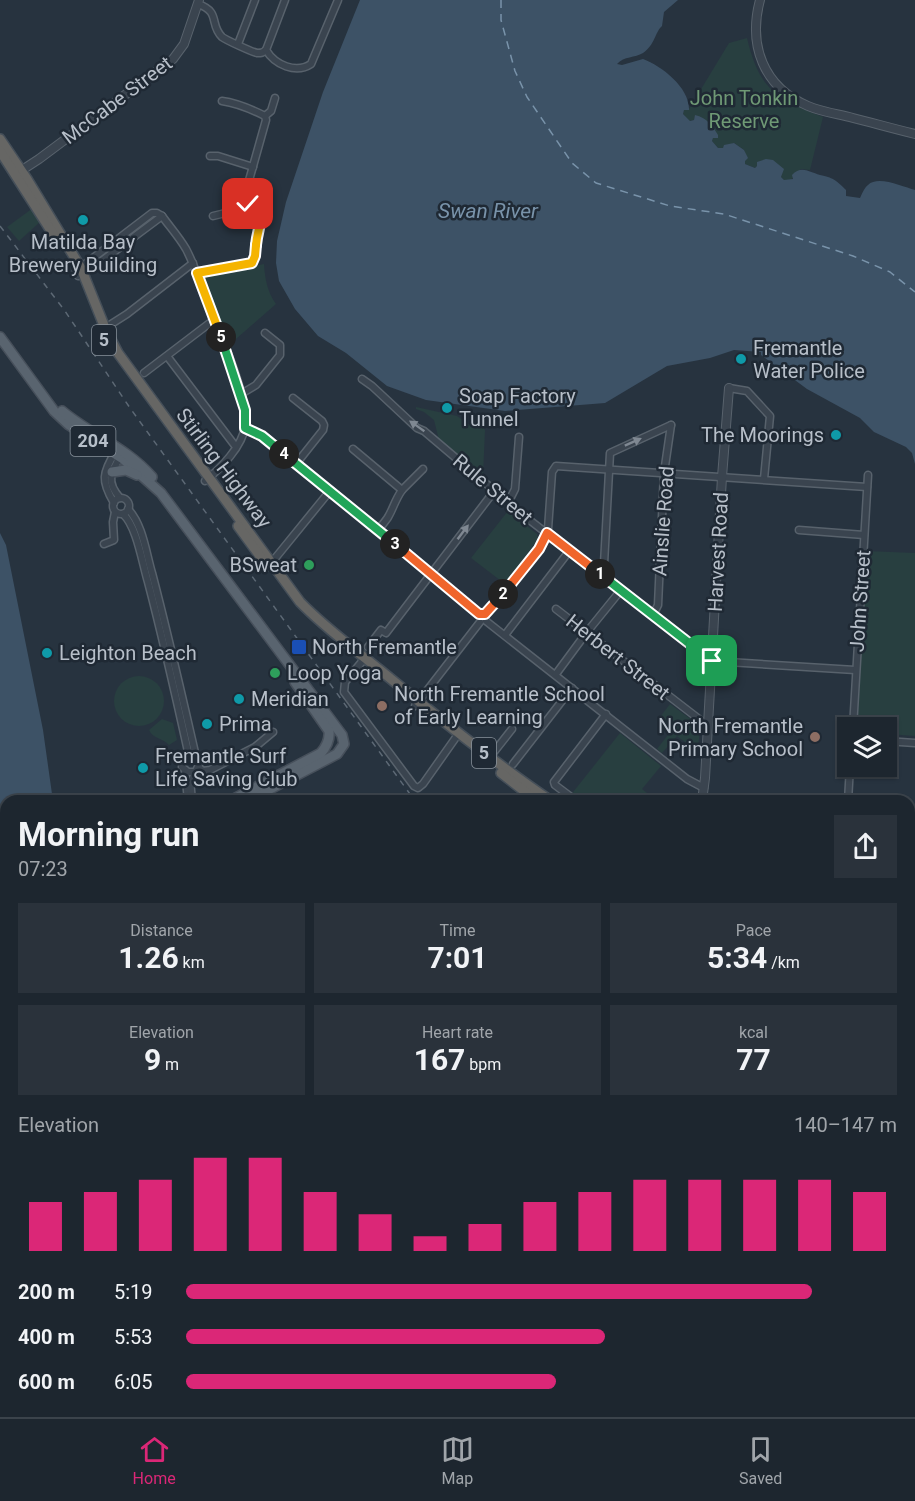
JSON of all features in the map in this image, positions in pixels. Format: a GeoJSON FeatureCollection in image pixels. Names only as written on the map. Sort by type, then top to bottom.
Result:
{"type":"FeatureCollection","features":[{"type":"Feature","properties":{"kind":"highway","name":"Stirling Highway"},"geometry":{"type":"LineString","coordinates":[[0,139],[80,272],[105,328],[124,362],[270,565],[306,608],[363,659],[530,795]]}},
{"type":"Feature","properties":{"kind":"highway","name":"Stirling Highway"},"geometry":{"type":"LineString","coordinates":[[0,151],[20,174]]}},
{"type":"Feature","properties":{"kind":"highway","name":"Stirling Highway"},"geometry":{"type":"LineString","coordinates":[[80,272],[104,340],[117,363],[207,479]]}},
{"type":"Feature","properties":{"kind":"highway","name":"Stirling Highway"},"geometry":{"type":"LineString","coordinates":[[458,735],[543,795]]}},
{"type":"Feature","properties":{"kind":"main road","name":"204"},"geometry":{"type":"LineString","coordinates":[[0,337],[54,411],[69,425],[119,452],[158,483],[161,493]]}},
{"type":"Feature","properties":{"kind":"main road","name":"204"},"geometry":{"type":"LineString","coordinates":[[119,452],[161,493],[338,729],[344,744],[337,754],[264,795]]}},
{"type":"Feature","properties":{"kind":"main road"},"geometry":{"type":"LineString","coordinates":[[112,472],[126,470],[148,479]]}},
{"type":"Feature","properties":{"kind":"main road","name":"204"},"geometry":{"type":"LineString","coordinates":[[242,795],[321,753],[328,742],[329,734],[325,722],[258,628],[248,609]]}},
{"type":"Feature","properties":{"kind":"street"},"geometry":{"type":"LineString","coordinates":[[238,44],[255,0]]}},
{"type":"Feature","properties":{"kind":"street"},"geometry":{"type":"LineString","coordinates":[[266,50],[285,0]]}},
{"type":"Feature","properties":{"kind":"street"},"geometry":{"type":"LineString","coordinates":[[266,50],[270,57],[284,66],[308,67],[338,0]]}},
{"type":"Feature","properties":{"kind":"street"},"geometry":{"type":"LineString","coordinates":[[760,0],[754,27],[759,55],[765,68],[779,86],[802,102],[915,132]]}},
{"type":"Feature","properties":{"kind":"street"},"geometry":{"type":"LineString","coordinates":[[198,2],[213,14],[221,36],[256,53],[266,50]]}},
{"type":"Feature","properties":{"kind":"street","name":"McCabe Street"},"geometry":{"type":"LineString","coordinates":[[20,174],[173,59],[184,44],[198,2]]}},
{"type":"Feature","properties":{"kind":"street"},"geometry":{"type":"LineString","coordinates":[[265,116],[272,111],[275,98]]}},
{"type":"Feature","properties":{"kind":"street"},"geometry":{"type":"LineString","coordinates":[[222,102],[234,103],[265,116]]}},
{"type":"Feature","properties":{"kind":"street"},"geometry":{"type":"LineString","coordinates":[[197,273],[249,264],[254,260],[260,219],[256,211],[248,204],[246,191],[266,125],[265,116]]}},
{"type":"Feature","properties":{"kind":"street"},"geometry":{"type":"LineString","coordinates":[[210,156],[218,156],[253,166]]}},
{"type":"Feature","properties":{"kind":"street"},"geometry":{"type":"LineString","coordinates":[[213,216],[242,209],[248,204]]}},
{"type":"Feature","properties":{"kind":"street"},"geometry":{"type":"LineString","coordinates":[[80,272],[152,213],[162,216],[185,247],[215,319],[245,410],[245,428],[236,447],[207,479]]}},
{"type":"Feature","properties":{"kind":"street"},"geometry":{"type":"LineString","coordinates":[[105,328],[127,314],[193,263]]}},
{"type":"Feature","properties":{"kind":"street"},"geometry":{"type":"LineString","coordinates":[[144,373],[215,319]]}},
{"type":"Feature","properties":{"kind":"street"},"geometry":{"type":"LineString","coordinates":[[241,394],[256,385],[280,355],[279,345],[265,333]]}},
{"type":"Feature","properties":{"kind":"street"},"geometry":{"type":"LineString","coordinates":[[167,356],[236,447]]}},
{"type":"Feature","properties":{"kind":"street","name":"Rule Street"},"geometry":{"type":"LineString","coordinates":[[363,379],[411,423],[424,431],[508,502],[712,661]]}},
{"type":"Feature","properties":{"kind":"street"},"geometry":{"type":"LineString","coordinates":[[729,388],[747,391],[770,416],[764,479]]}},
{"type":"Feature","properties":{"kind":"street","name":"Harvest Road"},"geometry":{"type":"LineString","coordinates":[[704,795],[729,388]]}},
{"type":"Feature","properties":{"kind":"street"},"geometry":{"type":"LineString","coordinates":[[293,398],[324,425],[323,430],[296,464]]}},
{"type":"Feature","properties":{"kind":"street","name":"Ainslie Road"},"geometry":{"type":"LineString","coordinates":[[609,469],[610,453],[671,425],[664,473],[658,605],[653,615]]}},
{"type":"Feature","properties":{"kind":"street"},"geometry":{"type":"LineString","coordinates":[[245,428],[262,436],[505,635],[687,779],[704,788]]}},
{"type":"Feature","properties":{"kind":"street"},"geometry":{"type":"LineString","coordinates":[[508,502],[515,489],[519,437]]}},
{"type":"Feature","properties":{"kind":"street"},"geometry":{"type":"LineString","coordinates":[[353,449],[402,490]]}},
{"type":"Feature","properties":{"kind":"street"},"geometry":{"type":"LineString","coordinates":[[104,544],[114,540],[113,522],[117,501],[110,482],[119,452]]}},
{"type":"Feature","properties":{"kind":"street"},"geometry":{"type":"LineString","coordinates":[[119,452],[104,474],[105,484],[117,501],[127,502],[125,512],[138,548],[192,757],[198,762],[191,784],[192,795]]}},
{"type":"Feature","properties":{"kind":"street"},"geometry":{"type":"LineString","coordinates":[[417,703],[539,549],[547,533],[552,472],[556,466],[867,486]]}},
{"type":"Feature","properties":{"kind":"street"},"geometry":{"type":"LineString","coordinates":[[377,530],[391,514],[402,490],[423,469]]}},
{"type":"Feature","properties":{"kind":"street"},"geometry":{"type":"LineString","coordinates":[[600,574],[604,564],[609,469]]}},
{"type":"Feature","properties":{"kind":"street","name":"John Street"},"geometry":{"type":"LineString","coordinates":[[853,717],[868,475]]}},
{"type":"Feature","properties":{"kind":"street"},"geometry":{"type":"LineString","coordinates":[[368,646],[381,630],[386,633],[495,490]]}},
{"type":"Feature","properties":{"kind":"street"},"geometry":{"type":"LineString","coordinates":[[270,565],[329,492]]}},
{"type":"Feature","properties":{"kind":"street"},"geometry":{"type":"LineString","coordinates":[[115,512],[125,512]]}},
{"type":"Feature","properties":{"kind":"street"},"geometry":{"type":"LineString","coordinates":[[798,530],[864,536]]}},
{"type":"Feature","properties":{"kind":"street"},"geometry":{"type":"LineString","coordinates":[[505,635],[570,550]]}},
{"type":"Feature","properties":{"kind":"street"},"geometry":{"type":"LineString","coordinates":[[555,674],[621,590]]}},
{"type":"Feature","properties":{"kind":"street","name":"Herbert Street"},"geometry":{"type":"LineString","coordinates":[[556,609],[708,726]]}},
{"type":"Feature","properties":{"kind":"street"},"geometry":{"type":"LineString","coordinates":[[363,659],[345,682],[344,692],[414,786],[418,788],[423,784],[458,735]]}},
{"type":"Feature","properties":{"kind":"street"},"geometry":{"type":"LineString","coordinates":[[712,661],[855,670]]}},
{"type":"Feature","properties":{"kind":"street"},"geometry":{"type":"LineString","coordinates":[[513,764],[572,688]]}},
{"type":"Feature","properties":{"kind":"street"},"geometry":{"type":"LineString","coordinates":[[568,795],[555,786],[554,782],[606,714]]}},
{"type":"Feature","properties":{"kind":"street"},"geometry":{"type":"LineString","coordinates":[[490,757],[512,729]]}},
{"type":"Feature","properties":{"kind":"street"},"geometry":{"type":"LineString","coordinates":[[185,770],[210,771],[255,747],[273,732]]}},
{"type":"Feature","properties":{"kind":"street"},"geometry":{"type":"LineString","coordinates":[[897,742],[915,743]]}},
{"type":"Feature","properties":{"kind":"street"},"geometry":{"type":"LineString","coordinates":[[187,795],[182,762],[192,757]]}},
{"type":"Feature","properties":{"kind":"street"},"geometry":{"type":"LineString","coordinates":[[848,795],[849,777]]}},
{"type":"Feature","properties":{"kind":"green space","name":"John Tonkin Reserve"},"geometry":{"type":"Polygon","coordinates":[[[747,38],[757,69],[772,90],[781,98],[823,117],[810,170],[801,169],[790,181],[781,177],[782,173],[745,164],[744,150],[734,143],[718,148],[695,116],[694,120],[689,121],[683,114],[684,110],[689,109],[729,43],[747,38]]]}},
{"type":"Feature","properties":{"kind":"green space"},"geometry":{"type":"Polygon","coordinates":[[[33,208],[41,221],[19,241],[7,227],[33,208]]]}},
{"type":"Feature","properties":{"kind":"green space"},"geometry":{"type":"Polygon","coordinates":[[[264,264],[267,285],[276,304],[229,345],[204,281],[207,275],[264,264]]]}},
{"type":"Feature","properties":{"kind":"green space"},"geometry":{"type":"Polygon","coordinates":[[[416,407],[457,416],[474,428],[482,426],[485,430],[483,476],[439,440],[434,420],[416,407]]]}},
{"type":"Feature","properties":{"kind":"green space"},"geometry":{"type":"Polygon","coordinates":[[[508,511],[537,534],[538,539],[505,584],[471,558],[508,511]]]}},
{"type":"Feature","properties":{"kind":"green space"},"geometry":{"type":"Polygon","coordinates":[[[866,551],[915,553],[915,736],[897,735],[897,717],[858,717],[866,551]]]}},
{"type":"Feature","properties":{"kind":"green space"},"geometry":{"type":"Polygon","coordinates":[[[134,676],[144,676],[157,683],[164,696],[164,706],[157,719],[144,726],[134,726],[125,722],[118,715],[114,706],[114,696],[118,687],[125,680],[134,676]]]}},
{"type":"Feature","properties":{"kind":"green space"},"geometry":{"type":"Polygon","coordinates":[[[670,704],[700,726],[698,752],[677,736],[662,753],[657,749],[671,731],[657,721],[670,704]]]}},
{"type":"Feature","properties":{"kind":"green space"},"geometry":{"type":"Polygon","coordinates":[[[162,719],[173,723],[177,740],[169,745],[149,730],[162,719]]]}},
{"type":"Feature","properties":{"kind":"green space"},"geometry":{"type":"Polygon","coordinates":[[[620,733],[661,766],[642,789],[650,795],[571,795],[620,733]]]}},
{"type":"Feature","properties":{"kind":"water","name":"Swan River"},"geometry":{"type":"Polygon","coordinates":[[[360,0],[678,0],[664,12],[662,26],[647,50],[617,64],[622,65],[643,59],[666,72],[685,94],[689,110],[684,110],[683,114],[690,121],[694,120],[695,115],[709,122],[718,135],[718,138],[713,138],[712,141],[718,148],[734,143],[744,150],[748,158],[745,164],[755,168],[757,162],[766,159],[773,160],[784,169],[781,177],[784,180],[793,179],[792,175],[799,170],[831,178],[846,190],[846,196],[860,198],[867,186],[878,181],[915,190],[915,464],[912,453],[906,447],[874,432],[860,418],[807,389],[761,355],[761,352],[734,350],[710,358],[667,366],[605,403],[505,411],[426,400],[387,386],[346,353],[318,336],[295,309],[279,281],[276,263],[277,241],[286,202],[323,92],[360,0]]]}},
{"type":"Feature","properties":{"kind":"water"},"geometry":{"type":"Polygon","coordinates":[[[0,533],[6,545],[43,730],[52,795],[0,795],[0,533]]]}},
{"type":"Feature","properties":{"kind":"ferry route"},"geometry":{"type":"LineString","coordinates":[[501,0],[501,20],[515,71],[527,97],[572,163],[596,183],[670,206],[724,214],[853,256],[890,272],[915,292]]}},
{"type":"Feature","properties":{"kind":"railway"},"geometry":{"type":"LineString","coordinates":[[0,226],[65,311],[130,408],[411,795]]}},
{"type":"Feature","properties":{"kind":"place","name":"Matilda Bay Brewery Building"},"geometry":{"type":"Point","coordinates":[83,220]}},
{"type":"Feature","properties":{"kind":"place","name":"Fremantle Water Police"},"geometry":{"type":"Point","coordinates":[741,359]}},
{"type":"Feature","properties":{"kind":"place","name":"Soap Factory Tunnel"},"geometry":{"type":"Point","coordinates":[447,408]}},
{"type":"Feature","properties":{"kind":"place","name":"The Moorings"},"geometry":{"type":"Point","coordinates":[836,435]}},
{"type":"Feature","properties":{"kind":"place","name":"BSweat"},"geometry":{"type":"Point","coordinates":[309,565]}},
{"type":"Feature","properties":{"kind":"place","name":"North Fremantle"},"geometry":{"type":"Point","coordinates":[299,647]}},
{"type":"Feature","properties":{"kind":"place","name":"Leighton Beach"},"geometry":{"type":"Point","coordinates":[47,653]}},
{"type":"Feature","properties":{"kind":"place","name":"Loop Yoga"},"geometry":{"type":"Point","coordinates":[275,673]}},
{"type":"Feature","properties":{"kind":"place","name":"Meridian"},"geometry":{"type":"Point","coordinates":[239,699]}},
{"type":"Feature","properties":{"kind":"place","name":"North Fremantle School of Early Learning"},"geometry":{"type":"Point","coordinates":[382,706]}},
{"type":"Feature","properties":{"kind":"place","name":"Prima"},"geometry":{"type":"Point","coordinates":[207,724]}},
{"type":"Feature","properties":{"kind":"place","name":"North Fremantle Primary School"},"geometry":{"type":"Point","coordinates":[815,737]}},
{"type":"Feature","properties":{"kind":"place","name":"Fremantle Surf Life Saving Club"},"geometry":{"type":"Point","coordinates":[143,768]}},
{"type":"Feature","properties":{"kind":"route"},"geometry":{"type":"LineString","coordinates":[[248,204],[256,211],[260,219],[252,263],[197,273],[241,394],[245,410],[245,428],[262,436],[479,614],[485,614],[494,605],[539,549],[547,533],[712,661]]}}]}
